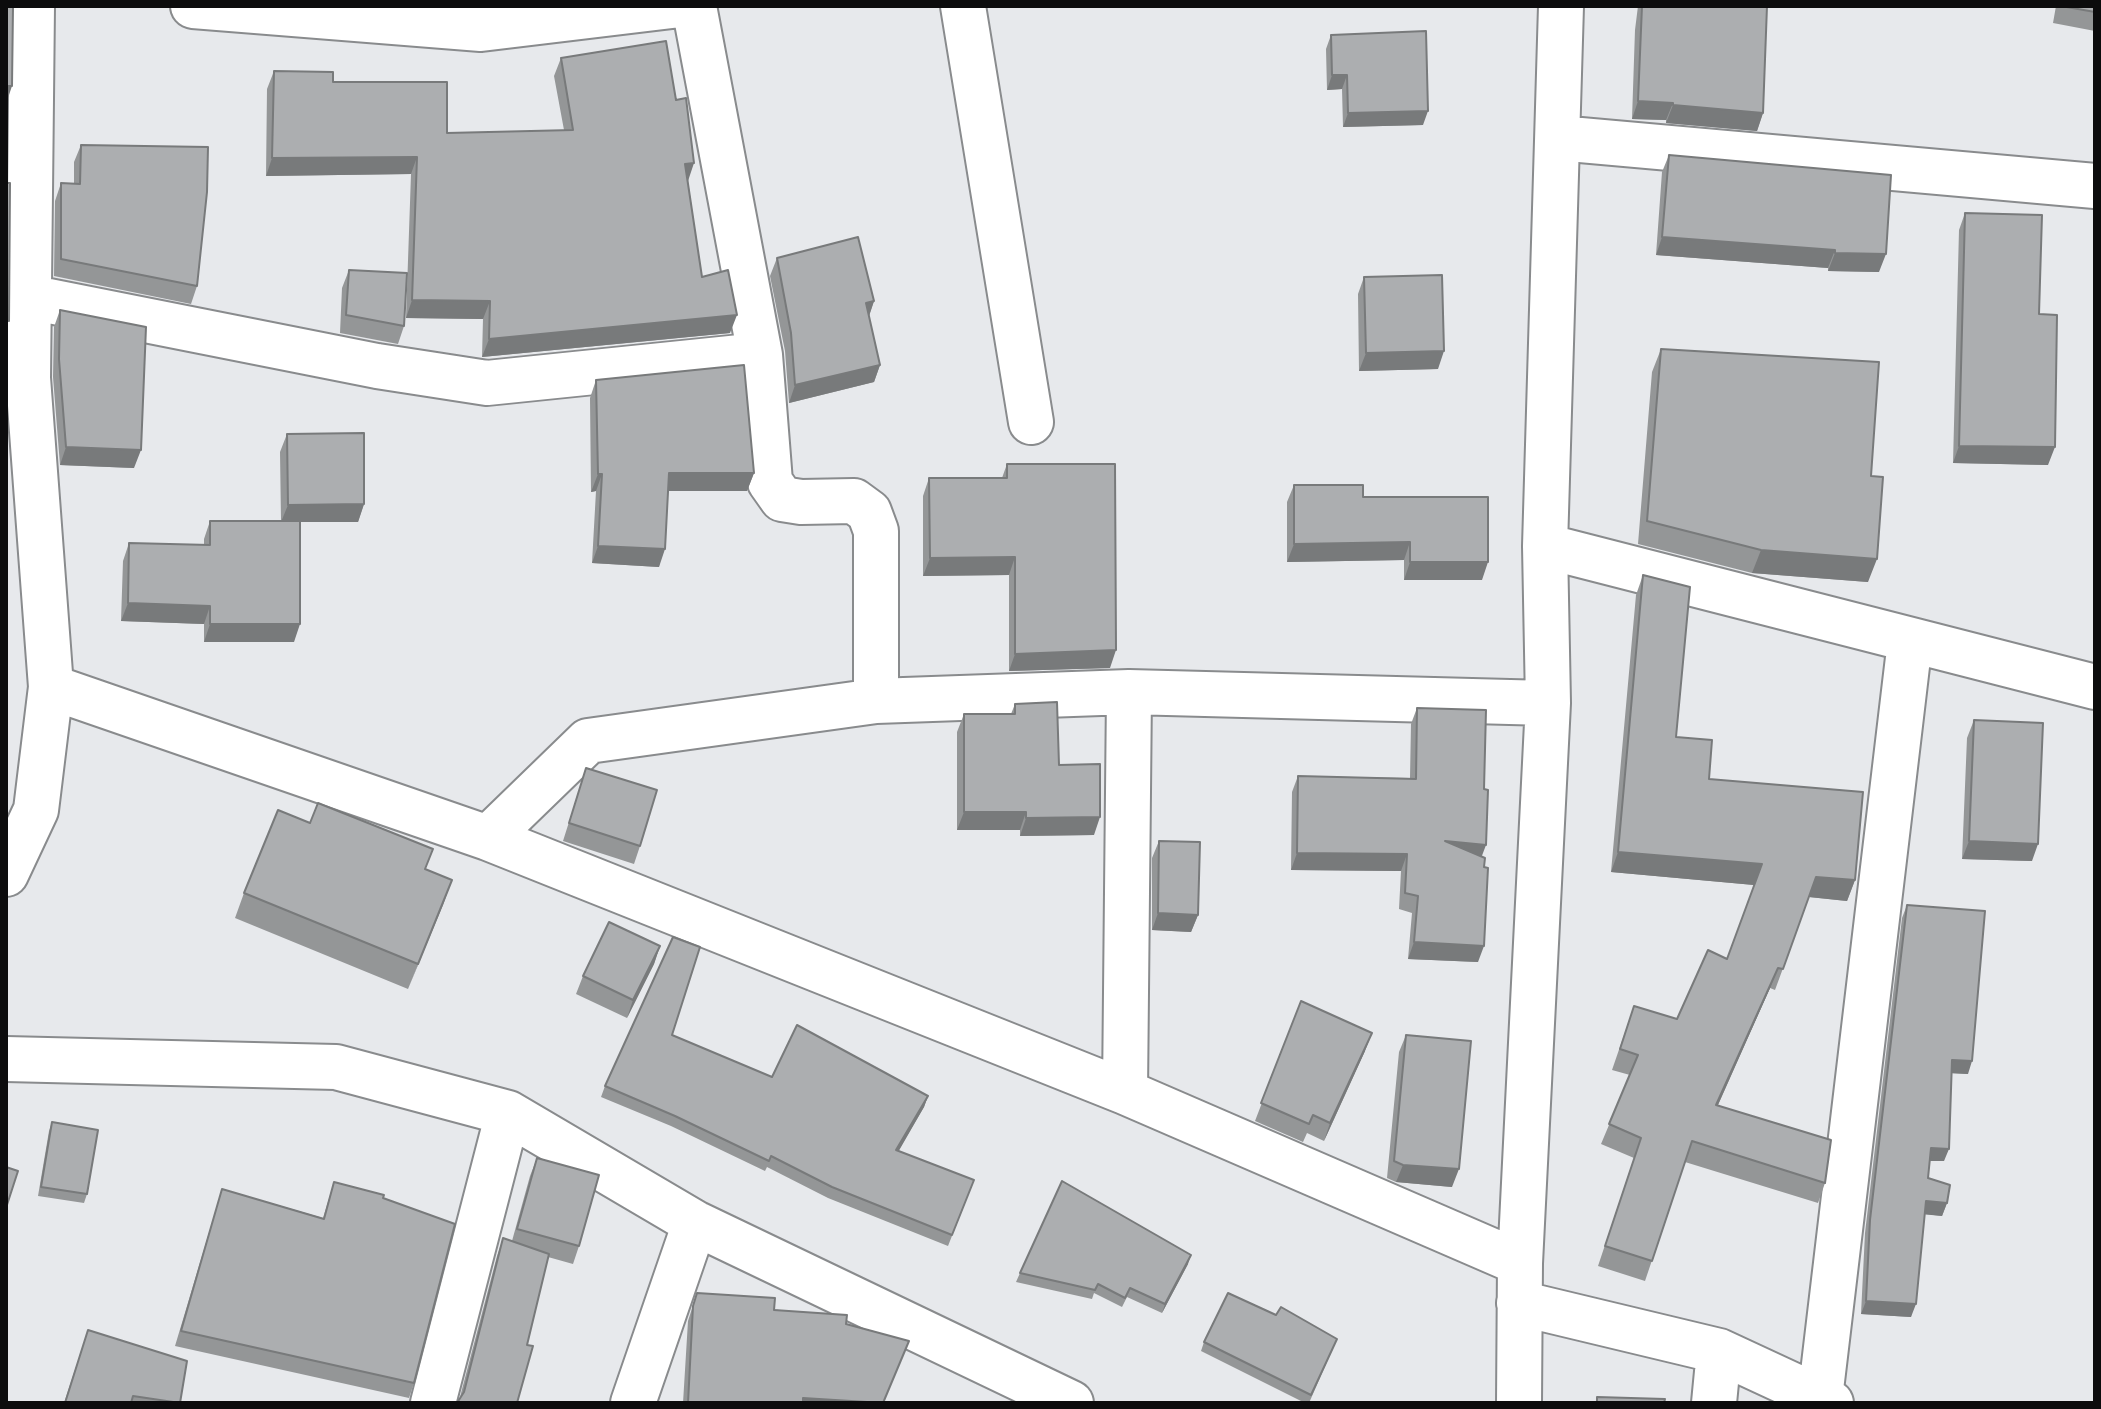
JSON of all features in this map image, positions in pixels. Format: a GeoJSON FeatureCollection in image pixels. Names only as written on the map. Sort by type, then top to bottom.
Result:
{"type":"FeatureCollection","features":[{"type":"Feature","properties":{"kind":"street"},"geometry":{"type":"LineString","coordinates":[[6,874],[36,810],[51,687],[17,376],[29,297],[32,6]]}},
{"type":"Feature","properties":{"kind":"street"},"geometry":{"type":"LineString","coordinates":[[193,6],[481,29],[672,6]]}},
{"type":"Feature","properties":{"kind":"street"},"geometry":{"type":"LineString","coordinates":[[694,6],[760,355],[770,482],[782,499],[801,502],[854,501],[869,512],[876,531],[876,701]]}},
{"type":"Feature","properties":{"kind":"street"},"geometry":{"type":"LineString","coordinates":[[963,6],[1031,422]]}},
{"type":"Feature","properties":{"kind":"street"},"geometry":{"type":"LineString","coordinates":[[1519,1403],[1520,1283],[1548,703],[1545,546],[1561,6]]}},
{"type":"Feature","properties":{"kind":"street"},"geometry":{"type":"LineString","coordinates":[[1558,138],[2095,186]]}},
{"type":"Feature","properties":{"kind":"street"},"geometry":{"type":"LineString","coordinates":[[29,297],[377,366],[487,383],[760,355]]}},
{"type":"Feature","properties":{"kind":"street"},"geometry":{"type":"LineString","coordinates":[[1545,546],[2095,687]]}},
{"type":"Feature","properties":{"kind":"street"},"geometry":{"type":"LineString","coordinates":[[51,687],[488,838],[1125,1092],[1520,1283],[1719,1351],[1825,1400],[1910,641]]}},
{"type":"Feature","properties":{"kind":"street"},"geometry":{"type":"LineString","coordinates":[[488,838],[588,741],[876,701],[1129,692],[1548,703]]}},
{"type":"Feature","properties":{"kind":"street"},"geometry":{"type":"LineString","coordinates":[[1125,1092],[1129,692]]}},
{"type":"Feature","properties":{"kind":"street"},"geometry":{"type":"LineString","coordinates":[[6,1059],[336,1067],[508,1113],[695,1223],[1071,1403]]}},
{"type":"Feature","properties":{"kind":"street"},"geometry":{"type":"LineString","coordinates":[[433,1403],[508,1113]]}},
{"type":"Feature","properties":{"kind":"street"},"geometry":{"type":"LineString","coordinates":[[633,1403],[695,1223]]}},
{"type":"Feature","properties":{"kind":"street"},"geometry":{"type":"LineString","coordinates":[[1714,1403],[1719,1351]]}},
{"type":"Feature","properties":{"kind":"building"},"geometry":{"type":"Polygon","coordinates":[[[6,6],[13,7],[12,86],[6,86],[6,6]]]}},
{"type":"Feature","properties":{"kind":"building"},"geometry":{"type":"Polygon","coordinates":[[[1642,6],[1767,6],[1763,113],[1638,101],[1642,6]]]}},
{"type":"Feature","properties":{"kind":"building"},"geometry":{"type":"Polygon","coordinates":[[[2061,6],[2095,6],[2095,12],[2061,6]]]}},
{"type":"Feature","properties":{"kind":"building"},"geometry":{"type":"Polygon","coordinates":[[[1426,31],[1428,111],[1348,113],[1347,75],[1332,75],[1331,35],[1426,31]]]}},
{"type":"Feature","properties":{"kind":"building"},"geometry":{"type":"Polygon","coordinates":[[[666,41],[676,100],[686,98],[694,163],[685,164],[702,277],[728,270],[737,315],[489,339],[490,301],[412,300],[417,157],[272,158],[274,71],[333,72],[333,82],[447,82],[447,133],[573,130],[561,58],[666,41]]]}},
{"type":"Feature","properties":{"kind":"building"},"geometry":{"type":"Polygon","coordinates":[[[81,145],[208,147],[207,192],[197,286],[61,259],[61,183],[80,184],[81,145]]]}},
{"type":"Feature","properties":{"kind":"building"},"geometry":{"type":"Polygon","coordinates":[[[1669,155],[1891,175],[1886,254],[1835,253],[1835,250],[1662,237],[1669,155]]]}},
{"type":"Feature","properties":{"kind":"building"},"geometry":{"type":"Polygon","coordinates":[[[6,183],[10,183],[9,321],[6,320],[6,183]]]}},
{"type":"Feature","properties":{"kind":"building"},"geometry":{"type":"Polygon","coordinates":[[[1965,213],[2042,215],[2039,314],[2057,315],[2055,447],[1959,446],[1965,213]]]}},
{"type":"Feature","properties":{"kind":"building"},"geometry":{"type":"Polygon","coordinates":[[[858,237],[874,301],[866,303],[880,365],[795,385],[791,333],[777,258],[858,237]]]}},
{"type":"Feature","properties":{"kind":"building"},"geometry":{"type":"Polygon","coordinates":[[[349,270],[407,273],[404,326],[346,315],[349,270]]]}},
{"type":"Feature","properties":{"kind":"building"},"geometry":{"type":"Polygon","coordinates":[[[1442,275],[1444,351],[1366,353],[1364,277],[1442,275]]]}},
{"type":"Feature","properties":{"kind":"building"},"geometry":{"type":"Polygon","coordinates":[[[60,310],[146,327],[141,450],[66,447],[59,359],[60,310]]]}},
{"type":"Feature","properties":{"kind":"building"},"geometry":{"type":"Polygon","coordinates":[[[1661,349],[1879,362],[1871,476],[1883,477],[1877,559],[1761,550],[1647,521],[1661,349]]]}},
{"type":"Feature","properties":{"kind":"building"},"geometry":{"type":"Polygon","coordinates":[[[744,365],[754,473],[669,473],[665,549],[598,546],[602,474],[598,474],[596,380],[744,365]]]}},
{"type":"Feature","properties":{"kind":"building"},"geometry":{"type":"Polygon","coordinates":[[[364,433],[364,504],[288,505],[287,434],[364,433]]]}},
{"type":"Feature","properties":{"kind":"building"},"geometry":{"type":"Polygon","coordinates":[[[1007,464],[1115,464],[1116,650],[1015,654],[1015,557],[930,558],[929,478],[1007,478],[1007,464]]]}},
{"type":"Feature","properties":{"kind":"building"},"geometry":{"type":"Polygon","coordinates":[[[1294,485],[1363,485],[1363,497],[1488,497],[1488,562],[1410,562],[1410,542],[1294,544],[1294,485]]]}},
{"type":"Feature","properties":{"kind":"building"},"geometry":{"type":"Polygon","coordinates":[[[210,521],[300,521],[300,624],[210,624],[210,606],[128,603],[129,543],[210,545],[210,521]]]}},
{"type":"Feature","properties":{"kind":"building"},"geometry":{"type":"Polygon","coordinates":[[[1643,575],[1690,587],[1676,737],[1712,740],[1709,779],[1863,792],[1855,880],[1816,877],[1783,969],[1778,968],[1716,1105],[1831,1140],[1825,1183],[1692,1141],[1652,1261],[1605,1246],[1641,1138],[1609,1124],[1638,1055],[1620,1049],[1634,1006],[1677,1019],[1708,950],[1727,959],[1762,864],[1618,852],[1643,575]]]}},
{"type":"Feature","properties":{"kind":"building"},"geometry":{"type":"Polygon","coordinates":[[[1057,702],[1059,765],[1100,764],[1100,817],[1026,818],[1026,812],[964,812],[964,714],[1015,714],[1015,704],[1057,702]]]}},
{"type":"Feature","properties":{"kind":"building"},"geometry":{"type":"Polygon","coordinates":[[[1417,708],[1486,710],[1486,845],[1445,841],[1485,858],[1484,867],[1488,868],[1484,946],[1414,942],[1418,896],[1405,893],[1407,854],[1297,853],[1298,776],[1416,779],[1417,708]]]}},
{"type":"Feature","properties":{"kind":"building"},"geometry":{"type":"Polygon","coordinates":[[[1974,720],[2043,723],[2038,844],[1969,841],[1974,720]]]}},
{"type":"Feature","properties":{"kind":"building"},"geometry":{"type":"Polygon","coordinates":[[[586,768],[657,790],[640,846],[569,823],[586,768]]]}},
{"type":"Feature","properties":{"kind":"building"},"geometry":{"type":"Polygon","coordinates":[[[318,803],[433,849],[425,869],[452,880],[418,964],[244,893],[278,810],[310,823],[318,803]]]}},
{"type":"Feature","properties":{"kind":"building"},"geometry":{"type":"Polygon","coordinates":[[[1159,841],[1200,842],[1198,915],[1158,913],[1159,841]]]}},
{"type":"Feature","properties":{"kind":"building"},"geometry":{"type":"Polygon","coordinates":[[[1907,905],[1985,911],[1972,1061],[1952,1060],[1949,1149],[1931,1148],[1928,1178],[1950,1185],[1947,1203],[1926,1201],[1916,1304],[1866,1301],[1870,1220],[1907,905]]]}},
{"type":"Feature","properties":{"kind":"building"},"geometry":{"type":"Polygon","coordinates":[[[609,922],[660,946],[633,1000],[583,976],[609,922]]]}},
{"type":"Feature","properties":{"kind":"building"},"geometry":{"type":"Polygon","coordinates":[[[673,937],[700,947],[672,1035],[772,1077],[797,1025],[928,1096],[896,1150],[974,1180],[952,1235],[832,1187],[771,1156],[769,1161],[605,1086],[673,937]]]}},
{"type":"Feature","properties":{"kind":"building"},"geometry":{"type":"Polygon","coordinates":[[[1301,1001],[1372,1033],[1330,1123],[1313,1115],[1309,1124],[1261,1103],[1301,1001]]]}},
{"type":"Feature","properties":{"kind":"building"},"geometry":{"type":"Polygon","coordinates":[[[1406,1035],[1471,1041],[1459,1169],[1403,1165],[1394,1161],[1406,1035]]]}},
{"type":"Feature","properties":{"kind":"building"},"geometry":{"type":"Polygon","coordinates":[[[52,1122],[98,1130],[87,1194],[41,1187],[52,1122]]]}},
{"type":"Feature","properties":{"kind":"building"},"geometry":{"type":"Polygon","coordinates":[[[537,1158],[599,1175],[579,1246],[517,1229],[537,1158]]]}},
{"type":"Feature","properties":{"kind":"building"},"geometry":{"type":"Polygon","coordinates":[[[6,1167],[18,1171],[6,1208],[6,1167]]]}},
{"type":"Feature","properties":{"kind":"building"},"geometry":{"type":"Polygon","coordinates":[[[1062,1181],[1191,1255],[1165,1304],[1130,1288],[1125,1298],[1098,1284],[1095,1290],[1020,1273],[1062,1181]]]}},
{"type":"Feature","properties":{"kind":"building"},"geometry":{"type":"Polygon","coordinates":[[[334,1182],[384,1195],[383,1198],[455,1224],[414,1383],[181,1331],[222,1189],[324,1219],[334,1182]]]}},
{"type":"Feature","properties":{"kind":"building"},"geometry":{"type":"Polygon","coordinates":[[[503,1238],[549,1254],[527,1345],[533,1346],[517,1403],[457,1403],[464,1392],[503,1238]]]}},
{"type":"Feature","properties":{"kind":"building"},"geometry":{"type":"Polygon","coordinates":[[[697,1293],[775,1298],[774,1310],[847,1315],[846,1324],[909,1341],[883,1403],[803,1398],[803,1403],[688,1403],[693,1306],[697,1293]]]}},
{"type":"Feature","properties":{"kind":"building"},"geometry":{"type":"Polygon","coordinates":[[[1228,1293],[1276,1315],[1281,1307],[1337,1339],[1311,1395],[1204,1342],[1228,1293]]]}},
{"type":"Feature","properties":{"kind":"building"},"geometry":{"type":"Polygon","coordinates":[[[88,1330],[187,1361],[180,1403],[133,1396],[131,1403],[65,1403],[88,1330]]]}},
{"type":"Feature","properties":{"kind":"building"},"geometry":{"type":"Polygon","coordinates":[[[1597,1397],[1665,1399],[1664,1403],[1597,1403],[1597,1397]]]}}]}
